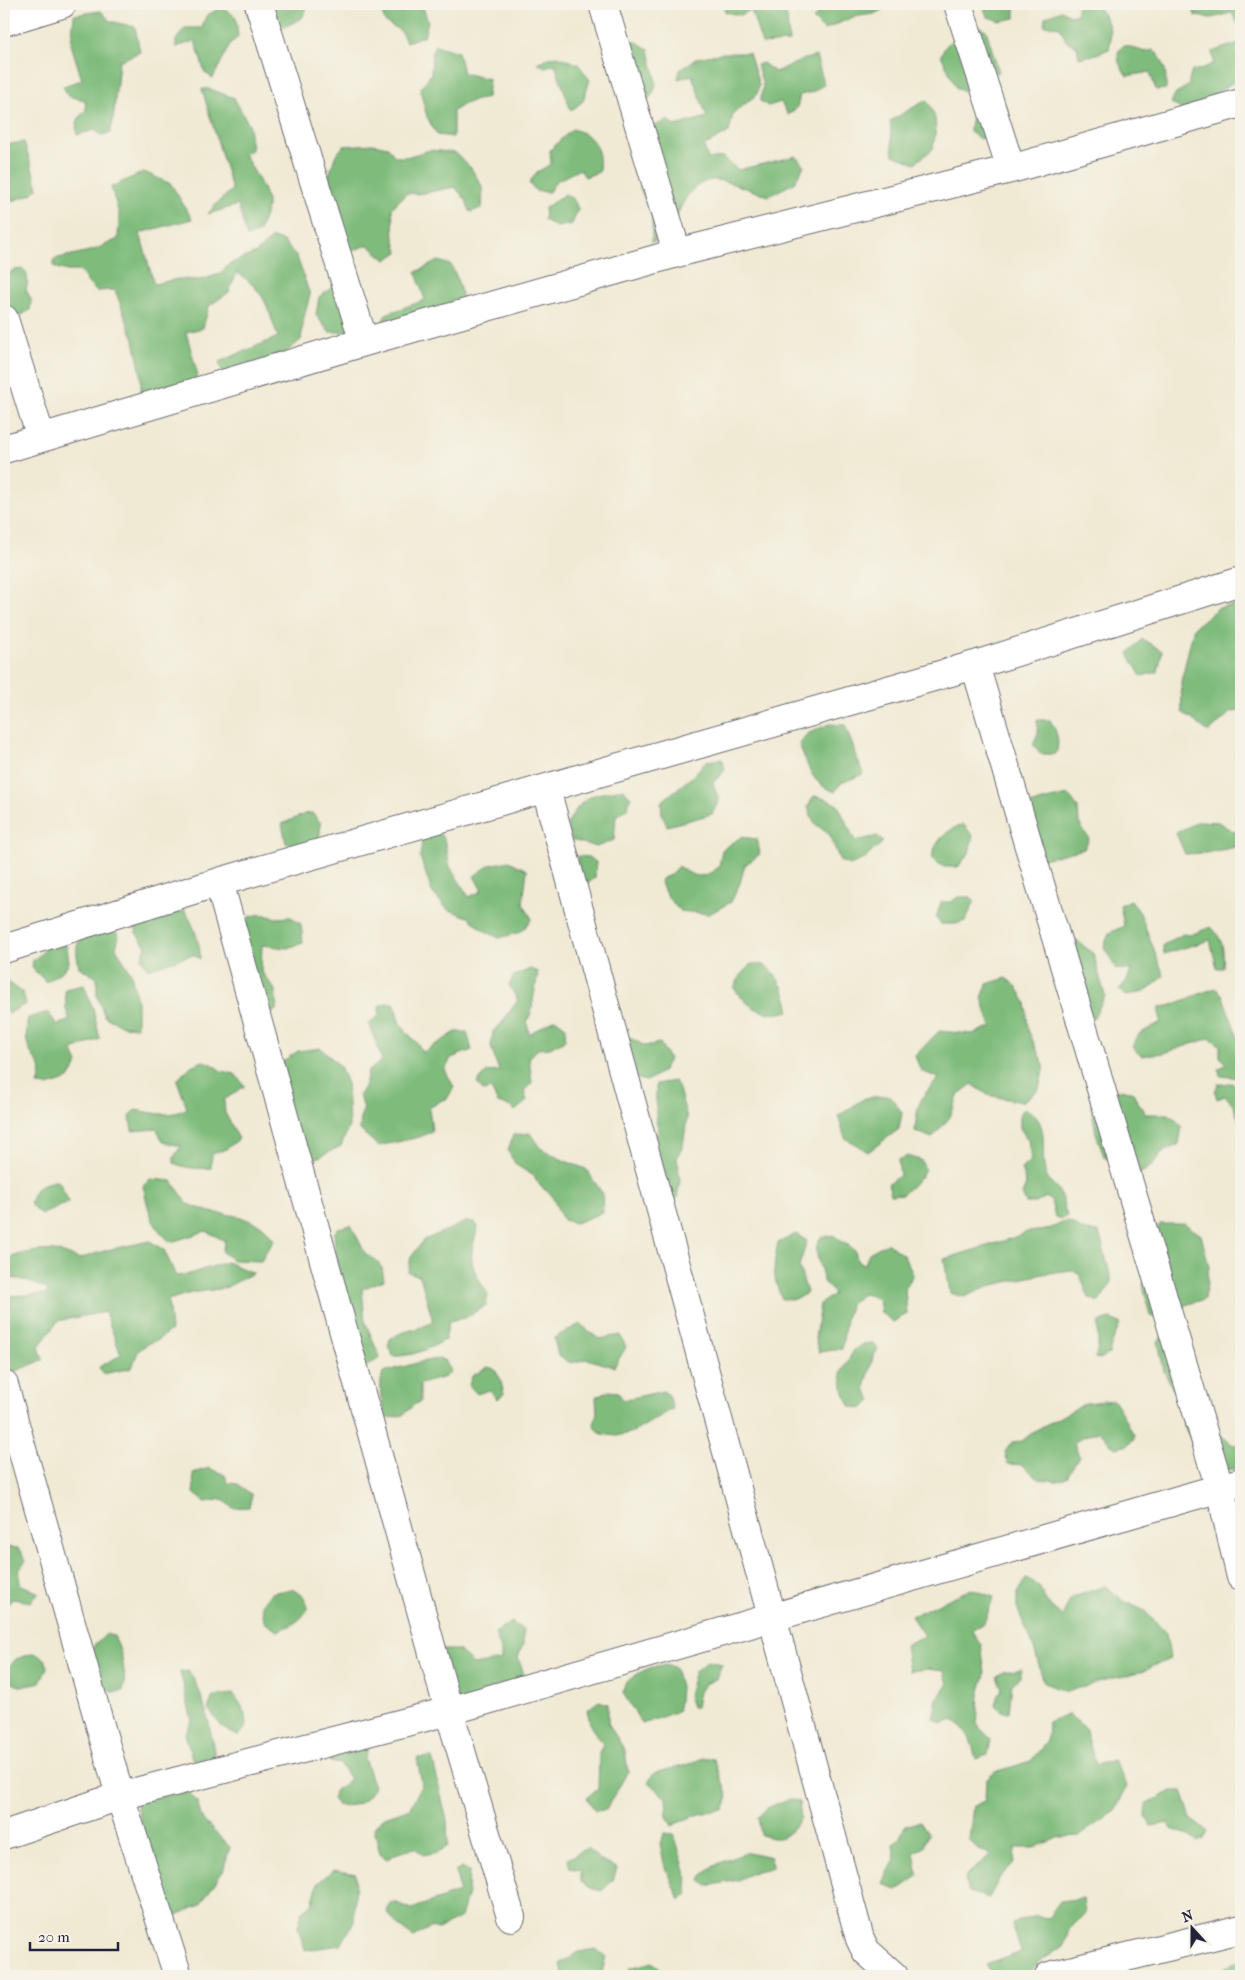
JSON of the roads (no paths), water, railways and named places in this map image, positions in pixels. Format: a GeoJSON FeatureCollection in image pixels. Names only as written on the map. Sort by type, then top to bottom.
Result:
{"type":"FeatureCollection","features":[{"type":"Feature","properties":{"kind":"street"},"geometry":{"type":"LineString","coordinates":[[4,22],[62,4]]}},
{"type":"Feature","properties":{"kind":"street"},"geometry":{"type":"LineString","coordinates":[[259,4],[364,342]]}},
{"type":"Feature","properties":{"kind":"street"},"geometry":{"type":"LineString","coordinates":[[603,4],[677,253]]}},
{"type":"Feature","properties":{"kind":"street"},"geometry":{"type":"LineString","coordinates":[[958,4],[1010,169]]}},
{"type":"Feature","properties":{"kind":"street"},"geometry":{"type":"LineString","coordinates":[[4,449],[364,342],[677,253],[1010,169],[1241,103]]}},
{"type":"Feature","properties":{"kind":"street"},"geometry":{"type":"LineString","coordinates":[[4,319],[42,438]]}},
{"type":"Feature","properties":{"kind":"street"},"geometry":{"type":"LineString","coordinates":[[4,949],[219,882],[975,665],[1241,582]]}},
{"type":"Feature","properties":{"kind":"street"},"geometry":{"type":"LineString","coordinates":[[975,665],[1231,1486],[1241,1577]]}},
{"type":"Feature","properties":{"kind":"street"},"geometry":{"type":"LineString","coordinates":[[546,789],[860,1939],[866,1951],[894,1976]]}},
{"type":"Feature","properties":{"kind":"street"},"geometry":{"type":"LineString","coordinates":[[219,882],[449,1711],[511,1916]]}},
{"type":"Feature","properties":{"kind":"street"},"geometry":{"type":"LineString","coordinates":[[4,1385],[120,1796],[178,1976]]}},
{"type":"Feature","properties":{"kind":"street"},"geometry":{"type":"LineString","coordinates":[[4,1835],[120,1796],[449,1711],[1231,1486]]}},
{"type":"Feature","properties":{"kind":"street"},"geometry":{"type":"LineString","coordinates":[[1049,1976],[1241,1929]]}}]}
